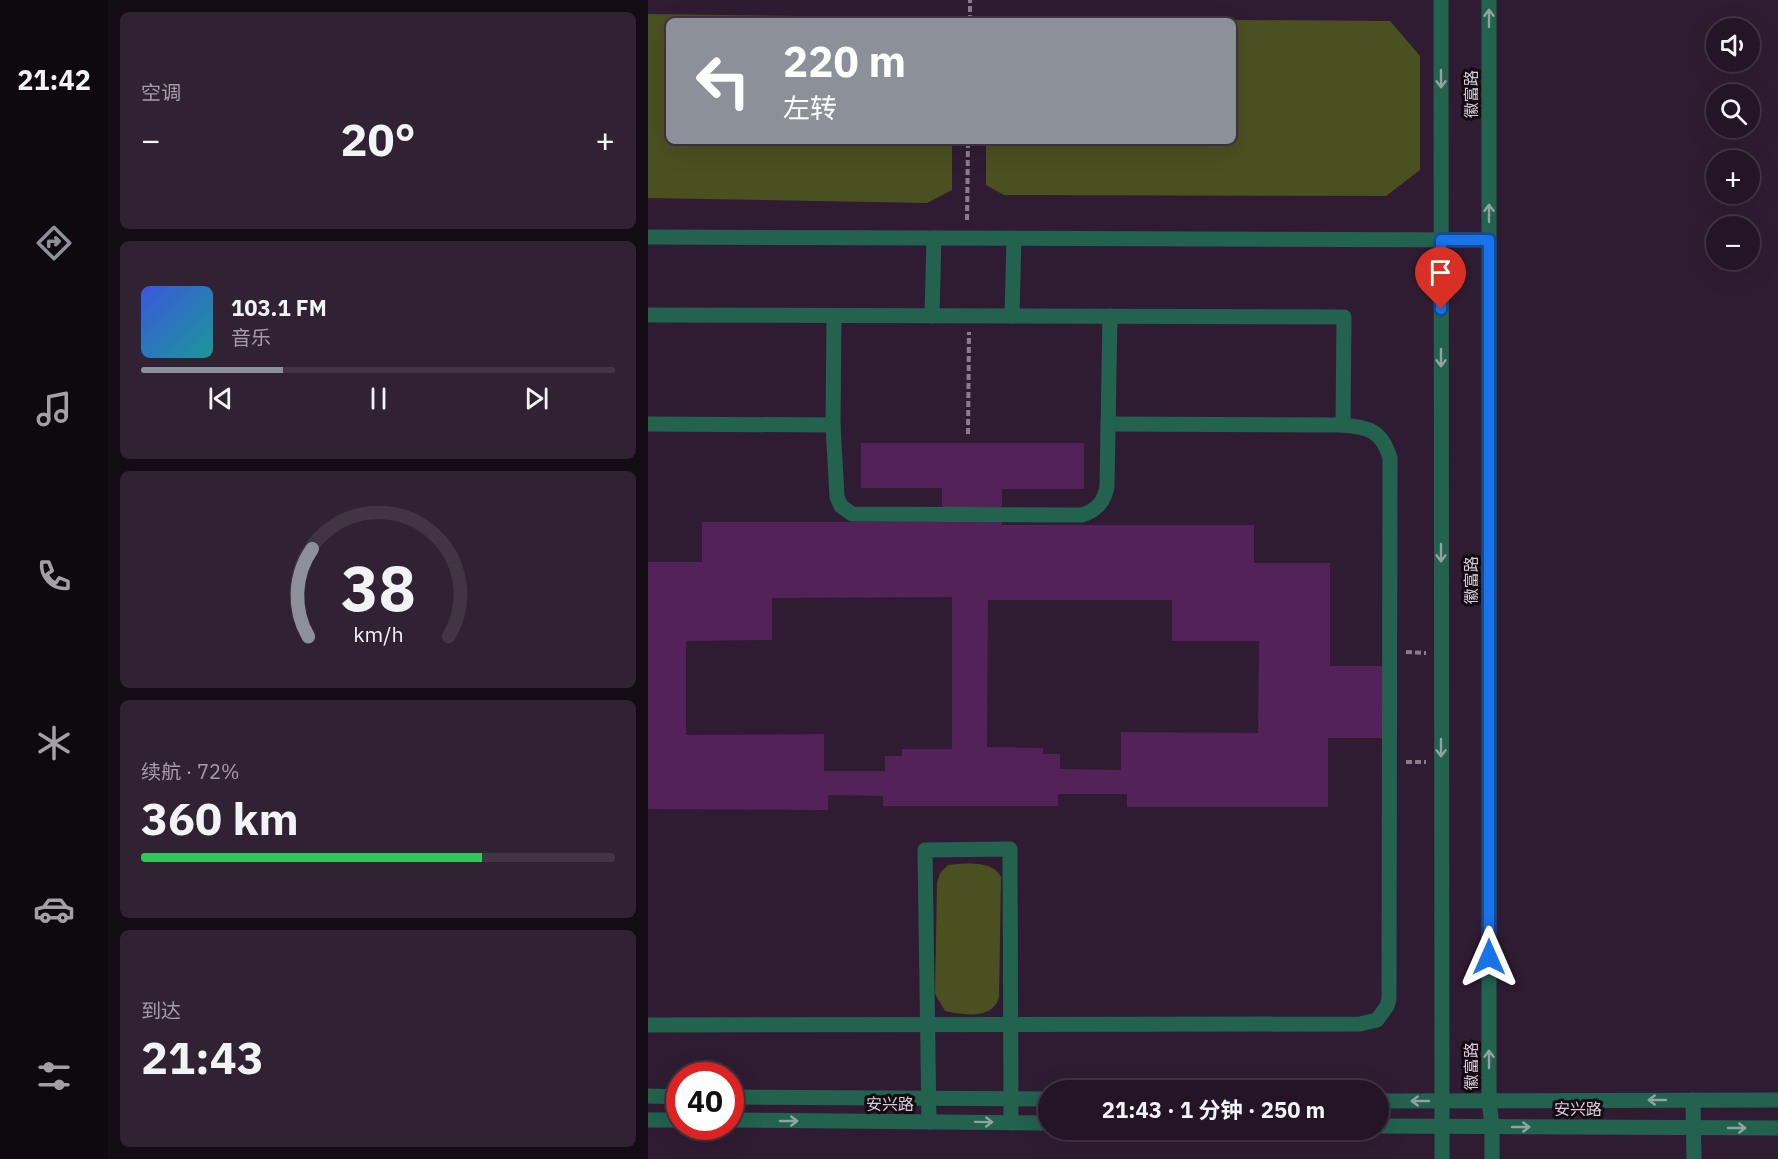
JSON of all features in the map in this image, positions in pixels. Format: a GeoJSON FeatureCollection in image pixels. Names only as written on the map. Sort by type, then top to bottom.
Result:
{"type":"FeatureCollection","features":[{"type":"Feature","properties":{"kind":"street","name":"徽富路"},"geometry":{"type":"LineString","coordinates":[[1441,0],[1442,1159]]}},
{"type":"Feature","properties":{"kind":"street","name":"徽富路"},"geometry":{"type":"LineString","coordinates":[[1489,0],[1489,1100],[1492,1159]]}},
{"type":"Feature","properties":{"kind":"street"},"geometry":{"type":"LineString","coordinates":[[648,237],[1489,240]]}},
{"type":"Feature","properties":{"kind":"street"},"geometry":{"type":"LineString","coordinates":[[932,316],[934,238]]}},
{"type":"Feature","properties":{"kind":"street"},"geometry":{"type":"LineString","coordinates":[[1012,316],[1014,239]]}},
{"type":"Feature","properties":{"kind":"street"},"geometry":{"type":"LineString","coordinates":[[648,315],[1344,317],[1343,424]]}},
{"type":"Feature","properties":{"kind":"street"},"geometry":{"type":"LineString","coordinates":[[834,316],[835,489],[841,506],[852,514],[1082,515],[1091,512],[1101,504],[1106,493],[1110,316]]}},
{"type":"Feature","properties":{"kind":"street"},"geometry":{"type":"LineString","coordinates":[[648,424],[833,425]]}},
{"type":"Feature","properties":{"kind":"street"},"geometry":{"type":"LineString","coordinates":[[648,1024],[1360,1024],[1377,1020],[1389,999],[1390,458],[1381,437],[1360,426],[1343,424],[1108,424]]}},
{"type":"Feature","properties":{"kind":"street"},"geometry":{"type":"LineString","coordinates":[[929,1122],[925,850],[1010,849],[1011,1123]]}},
{"type":"Feature","properties":{"kind":"street"},"geometry":{"type":"LineString","coordinates":[[648,1096],[666,1097]]}},
{"type":"Feature","properties":{"kind":"street","name":"安兴路"},"geometry":{"type":"LineString","coordinates":[[744,1097],[1038,1099]]}},
{"type":"Feature","properties":{"kind":"street"},"geometry":{"type":"LineString","coordinates":[[1694,1100],[1694,1159]]}},
{"type":"Feature","properties":{"kind":"street","name":"安兴路"},"geometry":{"type":"LineString","coordinates":[[1389,1101],[1778,1100]]}},
{"type":"Feature","properties":{"kind":"street"},"geometry":{"type":"LineString","coordinates":[[648,1120],[666,1120]]}},
{"type":"Feature","properties":{"kind":"street","name":"安兴路"},"geometry":{"type":"LineString","coordinates":[[744,1120],[1038,1123]]}},
{"type":"Feature","properties":{"kind":"street","name":"安兴路"},"geometry":{"type":"LineString","coordinates":[[1389,1125],[1778,1128]]}},
{"type":"Feature","properties":{"kind":"path"},"geometry":{"type":"LineString","coordinates":[[970,0],[970,18]]}},
{"type":"Feature","properties":{"kind":"path"},"geometry":{"type":"LineString","coordinates":[[967,239],[969,144]]}},
{"type":"Feature","properties":{"kind":"path"},"geometry":{"type":"LineString","coordinates":[[968,434],[969,316]]}},
{"type":"Feature","properties":{"kind":"path"},"geometry":{"type":"LineString","coordinates":[[1390,652],[1442,653]]}},
{"type":"Feature","properties":{"kind":"path"},"geometry":{"type":"LineString","coordinates":[[1389,762],[1442,763]]}},
{"type":"Feature","properties":{"kind":"green space"},"geometry":{"type":"Polygon","coordinates":[[[648,14],[951,18],[666,18],[666,144],[952,144],[952,190],[927,203],[648,198],[648,14]]]}},
{"type":"Feature","properties":{"kind":"green space"},"geometry":{"type":"Polygon","coordinates":[[[1236,20],[1390,21],[1420,56],[1420,170],[1386,196],[1004,195],[986,185],[986,144],[1236,144],[1236,20]]]}},
{"type":"Feature","properties":{"kind":"green space"},"geometry":{"type":"Polygon","coordinates":[[[970,863],[985,865],[1001,877],[999,997],[996,1004],[984,1013],[960,1014],[945,1011],[935,994],[937,883],[940,873],[948,865],[970,863]]]}},
{"type":"Feature","properties":{"kind":"building"},"geometry":{"type":"Polygon","coordinates":[[[861,443],[1084,443],[1084,489],[1002,489],[1002,525],[1254,525],[1254,563],[1330,563],[1330,666],[1382,666],[1382,738],[1328,738],[1328,807],[1127,807],[1127,794],[1058,794],[1058,806],[883,806],[883,796],[828,795],[828,810],[648,809],[648,562],[702,562],[702,522],[942,522],[942,488],[861,488],[861,443]],[[952,597],[772,598],[772,640],[686,641],[686,735],[824,734],[824,771],[885,771],[885,756],[902,756],[902,749],[952,749],[952,597]],[[988,600],[987,747],[1043,748],[1043,754],[1060,754],[1060,769],[1121,770],[1121,732],[1258,733],[1259,641],[1172,641],[1172,600],[988,600]]]}},
{"type":"Feature","properties":{"kind":"route"},"geometry":{"type":"LineString","coordinates":[[1441,309],[1441,240],[1489,240],[1489,957]]}}]}
